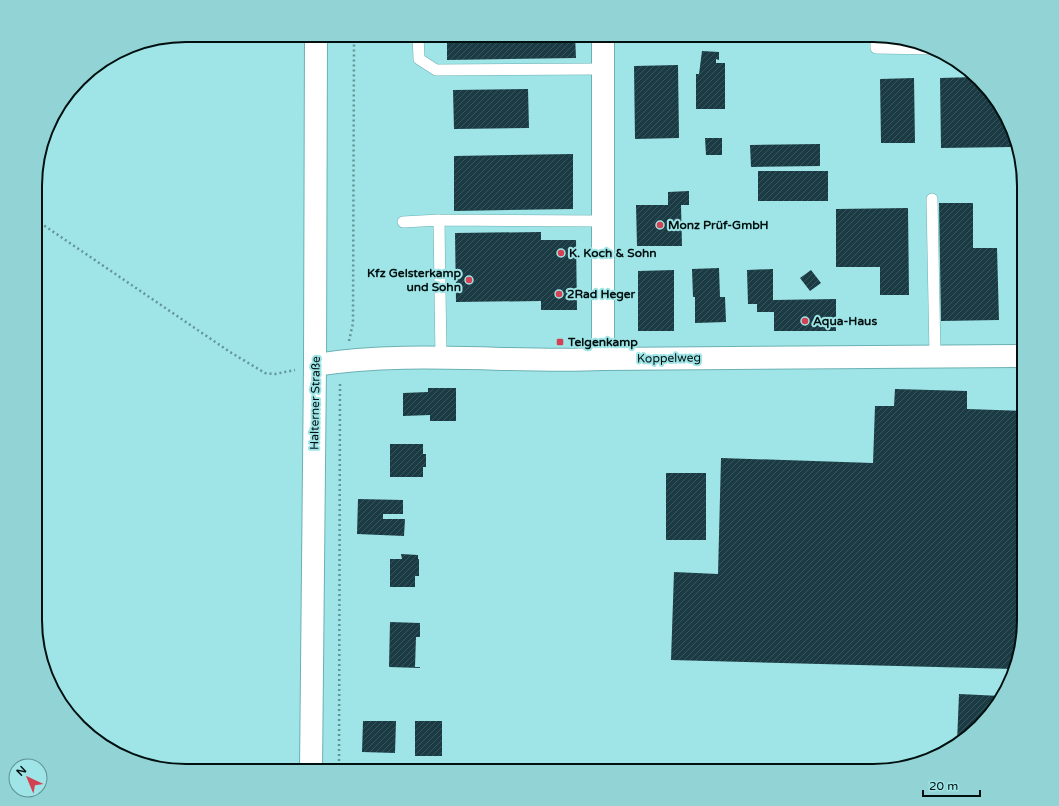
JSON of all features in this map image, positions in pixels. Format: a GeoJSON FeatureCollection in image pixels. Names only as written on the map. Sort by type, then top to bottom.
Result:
{"type":"FeatureCollection","features":[{"type":"Feature","properties":{"kind":"street","name":"Halterner Straße"},"geometry":{"type":"LineString","coordinates":[[311,764],[315,365],[316,42]]}},
{"type":"Feature","properties":{"kind":"street"},"geometry":{"type":"LineString","coordinates":[[603,42],[603,358]]}},
{"type":"Feature","properties":{"kind":"street","name":"Koppelweg"},"geometry":{"type":"LineString","coordinates":[[315,365],[346,360],[441,357],[564,360],[603,358],[935,355],[1017,356]]}},
{"type":"Feature","properties":{"kind":"lane"},"geometry":{"type":"LineString","coordinates":[[418,42],[419,59],[436,70],[603,69]]}},
{"type":"Feature","properties":{"kind":"lane"},"geometry":{"type":"LineString","coordinates":[[876,42],[876,48],[915,49]]}},
{"type":"Feature","properties":{"kind":"lane"},"geometry":{"type":"LineString","coordinates":[[932,198],[935,355]]}},
{"type":"Feature","properties":{"kind":"lane"},"geometry":{"type":"LineString","coordinates":[[439,220],[441,357]]}},
{"type":"Feature","properties":{"kind":"lane"},"geometry":{"type":"LineString","coordinates":[[403,222],[439,220],[603,221]]}},
{"type":"Feature","properties":{"kind":"path"},"geometry":{"type":"LineString","coordinates":[[339,764],[340,380],[346,360],[353,323],[354,42]]}},
{"type":"Feature","properties":{"kind":"path"},"geometry":{"type":"LineString","coordinates":[[42,224],[230,352],[265,373],[275,374],[315,365]]}},
{"type":"Feature","properties":{"kind":"building"},"geometry":{"type":"Polygon","coordinates":[[[447,42],[575,42],[576,58],[447,60],[447,42]]]}},
{"type":"Feature","properties":{"kind":"building"},"geometry":{"type":"Polygon","coordinates":[[[702,51],[719,52],[719,60],[716,59],[716,63],[725,63],[725,109],[696,109],[696,74],[699,74],[702,51]]]}},
{"type":"Feature","properties":{"kind":"building"},"geometry":{"type":"Polygon","coordinates":[[[678,65],[679,138],[635,139],[634,66],[678,65]]]}},
{"type":"Feature","properties":{"kind":"building"},"geometry":{"type":"Polygon","coordinates":[[[967,77],[975,84],[998,114],[1006,131],[1011,147],[941,148],[940,78],[967,77]]]}},
{"type":"Feature","properties":{"kind":"building"},"geometry":{"type":"Polygon","coordinates":[[[914,78],[915,143],[881,143],[880,79],[914,78]]]}},
{"type":"Feature","properties":{"kind":"building"},"geometry":{"type":"Polygon","coordinates":[[[528,89],[529,128],[454,129],[453,90],[528,89]]]}},
{"type":"Feature","properties":{"kind":"building"},"geometry":{"type":"Polygon","coordinates":[[[705,138],[722,138],[722,155],[706,155],[705,138]]]}},
{"type":"Feature","properties":{"kind":"building"},"geometry":{"type":"Polygon","coordinates":[[[820,144],[820,166],[751,167],[750,145],[820,144]]]}},
{"type":"Feature","properties":{"kind":"building"},"geometry":{"type":"Polygon","coordinates":[[[573,154],[573,209],[454,211],[454,156],[573,154]]]}},
{"type":"Feature","properties":{"kind":"building"},"geometry":{"type":"Polygon","coordinates":[[[758,171],[828,171],[828,201],[758,201],[758,171]]]}},
{"type":"Feature","properties":{"kind":"building"},"geometry":{"type":"Polygon","coordinates":[[[689,191],[689,205],[681,205],[682,246],[637,246],[636,205],[668,205],[668,192],[689,191]]]}},
{"type":"Feature","properties":{"kind":"building"},"geometry":{"type":"Polygon","coordinates":[[[939,203],[973,203],[973,248],[997,248],[999,320],[941,321],[939,203]]]}},
{"type":"Feature","properties":{"kind":"building"},"geometry":{"type":"Polygon","coordinates":[[[908,208],[909,295],[880,295],[880,267],[836,267],[836,209],[908,208]]]}},
{"type":"Feature","properties":{"kind":"building"},"geometry":{"type":"Polygon","coordinates":[[[541,232],[541,240],[576,240],[577,310],[541,310],[541,301],[456,302],[455,233],[541,232]]]}},
{"type":"Feature","properties":{"kind":"building"},"geometry":{"type":"Polygon","coordinates":[[[719,268],[720,297],[725,297],[726,322],[695,323],[695,297],[693,297],[692,269],[719,268]]]}},
{"type":"Feature","properties":{"kind":"building","name":"Aqua-Haus"},"geometry":{"type":"Polygon","coordinates":[[[773,269],[773,300],[836,299],[836,331],[774,331],[774,312],[757,312],[757,304],[748,304],[747,270],[773,269]]]}},
{"type":"Feature","properties":{"kind":"building"},"geometry":{"type":"Polygon","coordinates":[[[674,270],[674,331],[638,331],[638,271],[674,270]]]}},
{"type":"Feature","properties":{"kind":"building"},"geometry":{"type":"Polygon","coordinates":[[[811,270],[821,283],[810,291],[800,278],[811,270]]]}},
{"type":"Feature","properties":{"kind":"building"},"geometry":{"type":"Polygon","coordinates":[[[428,388],[456,388],[456,421],[430,421],[430,415],[403,416],[403,393],[428,392],[428,388]]]}},
{"type":"Feature","properties":{"kind":"building"},"geometry":{"type":"Polygon","coordinates":[[[895,389],[967,391],[967,409],[1017,411],[1017,629],[1012,657],[1008,669],[671,660],[674,572],[718,574],[721,458],[873,463],[875,406],[894,406],[895,389]]]}},
{"type":"Feature","properties":{"kind":"building"},"geometry":{"type":"Polygon","coordinates":[[[390,444],[423,444],[423,454],[426,454],[426,467],[423,467],[423,477],[390,477],[390,444]]]}},
{"type":"Feature","properties":{"kind":"building"},"geometry":{"type":"Polygon","coordinates":[[[666,473],[706,473],[706,540],[666,540],[666,473]]]}},
{"type":"Feature","properties":{"kind":"building"},"geometry":{"type":"Polygon","coordinates":[[[358,499],[403,500],[403,514],[383,514],[383,519],[405,519],[404,536],[357,534],[358,499]]]}},
{"type":"Feature","properties":{"kind":"building"},"geometry":{"type":"Polygon","coordinates":[[[401,554],[418,555],[419,576],[415,576],[415,587],[390,587],[390,559],[402,559],[401,554]]]}},
{"type":"Feature","properties":{"kind":"building"},"geometry":{"type":"Polygon","coordinates":[[[390,622],[420,623],[420,637],[416,637],[415,667],[420,668],[389,667],[390,622]]]}},
{"type":"Feature","properties":{"kind":"building"},"geometry":{"type":"Polygon","coordinates":[[[959,694],[996,696],[975,722],[957,737],[959,694]]]}},
{"type":"Feature","properties":{"kind":"building"},"geometry":{"type":"Polygon","coordinates":[[[363,721],[396,721],[395,753],[362,752],[363,721]]]}},
{"type":"Feature","properties":{"kind":"building"},"geometry":{"type":"Polygon","coordinates":[[[415,721],[442,721],[442,756],[415,756],[415,721]]]}},
{"type":"Feature","properties":{"kind":"place","name":"Monz Prüf-GmbH"},"geometry":{"type":"Point","coordinates":[660,225]}},
{"type":"Feature","properties":{"kind":"place","name":"K. Koch & Sohn"},"geometry":{"type":"Point","coordinates":[561,253]}},
{"type":"Feature","properties":{"kind":"place","name":"Kfz Gelsterkamp und Sohn"},"geometry":{"type":"Point","coordinates":[469,280]}},
{"type":"Feature","properties":{"kind":"place","name":"2Rad Heger"},"geometry":{"type":"Point","coordinates":[559,294]}},
{"type":"Feature","properties":{"kind":"place","name":"Aqua-Haus"},"geometry":{"type":"Point","coordinates":[805,321]}},
{"type":"Feature","properties":{"kind":"place","name":"Telgenkamp"},"geometry":{"type":"Point","coordinates":[560,342]}}]}
